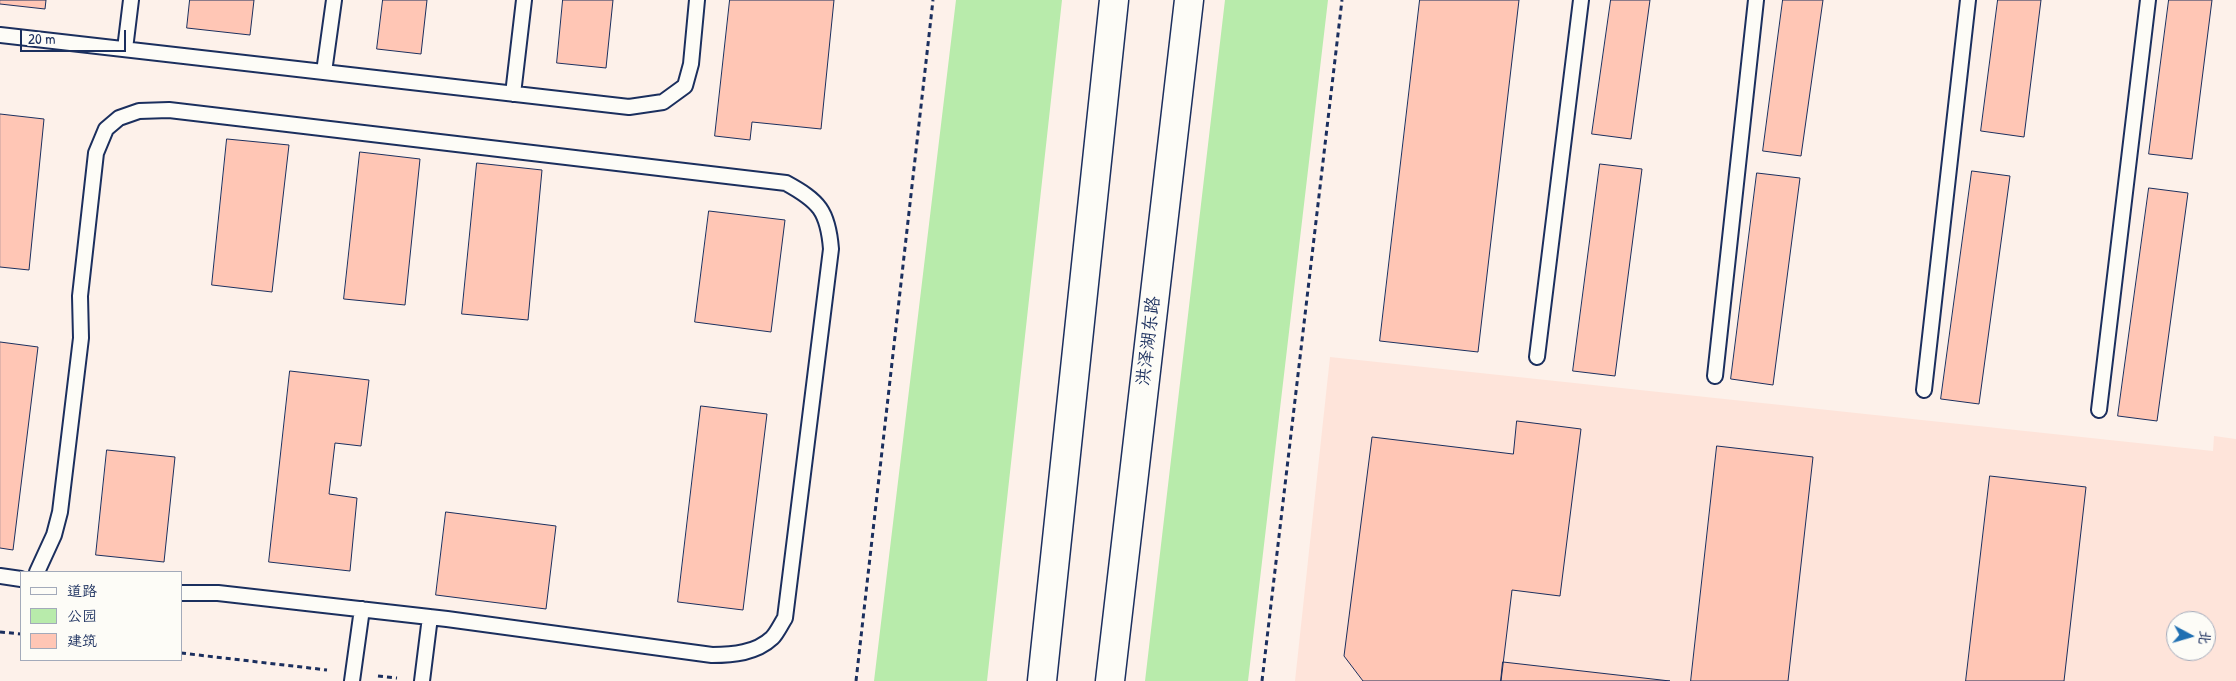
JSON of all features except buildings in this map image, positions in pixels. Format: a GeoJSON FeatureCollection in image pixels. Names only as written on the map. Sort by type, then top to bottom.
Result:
{"type":"FeatureCollection","features":[{"type":"Feature","properties":{"kind":"main road"},"geometry":{"type":"LineString","coordinates":[[1042,681],[1114,0]]}},
{"type":"Feature","properties":{"kind":"main road","name":"洪泽湖东路"},"geometry":{"type":"LineString","coordinates":[[1110,681],[1188,0]]}},
{"type":"Feature","properties":{"kind":"lane"},"geometry":{"type":"LineString","coordinates":[[125,49],[131,0]]}},
{"type":"Feature","properties":{"kind":"lane"},"geometry":{"type":"LineString","coordinates":[[324,72],[334,0]]}},
{"type":"Feature","properties":{"kind":"lane"},"geometry":{"type":"LineString","coordinates":[[513,94],[524,0]]}},
{"type":"Feature","properties":{"kind":"lane"},"geometry":{"type":"LineString","coordinates":[[0,35],[629,107],[663,102],[685,86],[691,64],[697,0]]}},
{"type":"Feature","properties":{"kind":"lane"},"geometry":{"type":"LineString","coordinates":[[1537,357],[1581,0]]}},
{"type":"Feature","properties":{"kind":"lane"},"geometry":{"type":"LineString","coordinates":[[1715,376],[1756,0]]}},
{"type":"Feature","properties":{"kind":"lane"},"geometry":{"type":"LineString","coordinates":[[1924,390],[1968,0]]}},
{"type":"Feature","properties":{"kind":"lane"},"geometry":{"type":"LineString","coordinates":[[2099,410],[2148,0]]}},
{"type":"Feature","properties":{"kind":"lane"},"geometry":{"type":"LineString","coordinates":[[38,571],[54,535],[60,512],[81,338],[80,296],[96,153],[106,129],[119,118],[139,111],[169,110],[786,183],[809,195],[823,211],[829,231],[831,249],[785,618],[772,638],[753,650],[732,655],[712,655],[430,617],[218,593],[182,593]]}},
{"type":"Feature","properties":{"kind":"lane"},"geometry":{"type":"LineString","coordinates":[[0,576],[20,579]]}},
{"type":"Feature","properties":{"kind":"lane"},"geometry":{"type":"LineString","coordinates":[[353,677],[362,610]]}},
{"type":"Feature","properties":{"kind":"lane"},"geometry":{"type":"LineString","coordinates":[[422,681],[430,617]]}},
{"type":"Feature","properties":{"kind":"path"},"geometry":{"type":"LineString","coordinates":[[856,681],[933,0]]}},
{"type":"Feature","properties":{"kind":"path"},"geometry":{"type":"LineString","coordinates":[[1262,681],[1342,0]]}},
{"type":"Feature","properties":{"kind":"path"},"geometry":{"type":"LineString","coordinates":[[0,632],[20,634]]}},
{"type":"Feature","properties":{"kind":"path"},"geometry":{"type":"LineString","coordinates":[[182,653],[353,677],[401,679]]}},
{"type":"Feature","properties":{"kind":"shaded area"},"geometry":{"type":"Polygon","coordinates":[[[1330,357],[2213,451],[2214,436],[2236,439],[2236,681],[1295,681],[1330,357]]]}},
{"type":"Feature","properties":{"kind":"green space"},"geometry":{"type":"Polygon","coordinates":[[[956,0],[1062,0],[987,681],[874,681],[956,0]]]}},
{"type":"Feature","properties":{"kind":"green space"},"geometry":{"type":"Polygon","coordinates":[[[1225,0],[1328,0],[1248,681],[1145,681],[1225,0]]]}}]}
